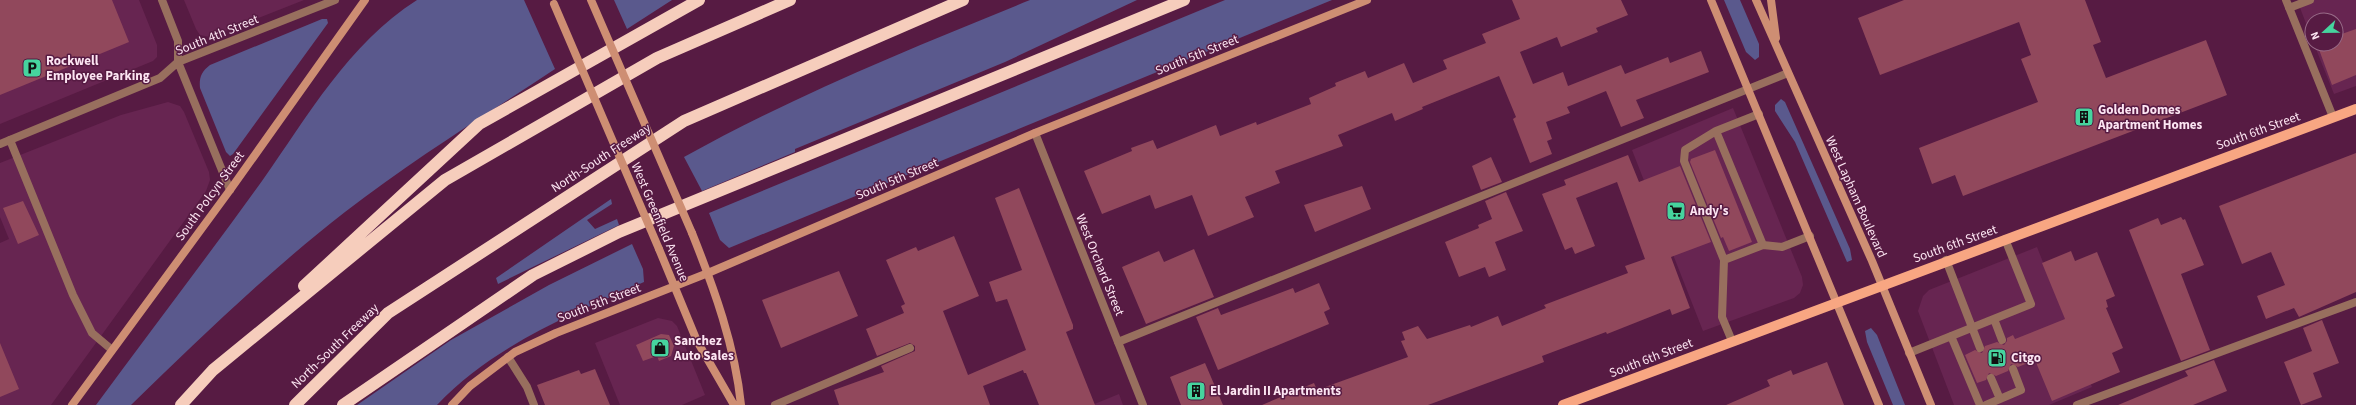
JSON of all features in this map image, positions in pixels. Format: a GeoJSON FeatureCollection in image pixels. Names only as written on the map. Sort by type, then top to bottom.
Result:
{"type":"FeatureCollection","features":[{"type":"Feature","properties":{"kind":"highway"},"geometry":{"type":"LineString","coordinates":[[682,9],[695,0]]}},
{"type":"Feature","properties":{"kind":"highway"},"geometry":{"type":"LineString","coordinates":[[181,405],[213,370],[479,124],[698,0]]}},
{"type":"Feature","properties":{"kind":"highway"},"geometry":{"type":"LineString","coordinates":[[213,370],[445,180],[657,58],[790,0]]}},
{"type":"Feature","properties":{"kind":"highway","name":"North-South Freeway"},"geometry":{"type":"LineString","coordinates":[[294,405],[388,313],[684,121],[963,0]]}},
{"type":"Feature","properties":{"kind":"highway"},"geometry":{"type":"LineString","coordinates":[[343,405],[533,275],[619,232],[1184,0]]}},
{"type":"Feature","properties":{"kind":"main road","name":"South 6th Street"},"geometry":{"type":"LineString","coordinates":[[1563,405],[1946,260],[2356,109]]}},
{"type":"Feature","properties":{"kind":"street"},"geometry":{"type":"LineString","coordinates":[[162,0],[178,41],[178,62],[230,190]]}},
{"type":"Feature","properties":{"kind":"street","name":"South 4th Street"},"geometry":{"type":"LineString","coordinates":[[0,144],[160,78],[178,62],[335,0]]}},
{"type":"Feature","properties":{"kind":"street","name":"South Polcyn Street"},"geometry":{"type":"LineString","coordinates":[[72,405],[111,349],[230,190],[365,0]]}},
{"type":"Feature","properties":{"kind":"street","name":"West Greenfield Avenue"},"geometry":{"type":"LineString","coordinates":[[591,0],[708,273],[738,381],[741,405]]}},
{"type":"Feature","properties":{"kind":"street","name":"South 5th Street"},"geometry":{"type":"LineString","coordinates":[[452,405],[470,386],[508,357],[556,333],[708,273],[1035,133],[1367,0]]}},
{"type":"Feature","properties":{"kind":"street"},"geometry":{"type":"LineString","coordinates":[[1711,0],[1879,405]]}},
{"type":"Feature","properties":{"kind":"street","name":"West Lapham Boulevard"},"geometry":{"type":"LineString","coordinates":[[1756,0],[1881,285],[1931,405]]}},
{"type":"Feature","properties":{"kind":"street"},"geometry":{"type":"LineString","coordinates":[[1771,0],[1777,47]]}},
{"type":"Feature","properties":{"kind":"street"},"geometry":{"type":"LineString","coordinates":[[2286,0],[2333,117]]}},
{"type":"Feature","properties":{"kind":"street"},"geometry":{"type":"LineString","coordinates":[[2289,8],[2310,0]]}},
{"type":"Feature","properties":{"kind":"street","name":"West Greenfield Avenue"},"geometry":{"type":"LineString","coordinates":[[554,2],[697,341],[734,405]]}},
{"type":"Feature","properties":{"kind":"street"},"geometry":{"type":"LineString","coordinates":[[1118,342],[1788,73]]}},
{"type":"Feature","properties":{"kind":"street"},"geometry":{"type":"LineString","coordinates":[[1732,341],[1722,317],[1724,260],[1684,161],[1685,150],[1716,131],[1759,114]]}},
{"type":"Feature","properties":{"kind":"street"},"geometry":{"type":"LineString","coordinates":[[1716,131],[1762,245]]}},
{"type":"Feature","properties":{"kind":"street","name":"West Orchard Street"},"geometry":{"type":"LineString","coordinates":[[1035,133],[1143,405]]}},
{"type":"Feature","properties":{"kind":"street"},"geometry":{"type":"LineString","coordinates":[[10,140],[73,295],[92,332],[111,349]]}},
{"type":"Feature","properties":{"kind":"street"},"geometry":{"type":"LineString","coordinates":[[1724,260],[1762,245],[1782,247],[1810,236]]}},
{"type":"Feature","properties":{"kind":"street"},"geometry":{"type":"LineString","coordinates":[[1910,353],[2031,304],[2005,239]]}},
{"type":"Feature","properties":{"kind":"street"},"geometry":{"type":"LineString","coordinates":[[1946,260],[1980,348]]}},
{"type":"Feature","properties":{"kind":"street"},"geometry":{"type":"LineString","coordinates":[[2077,405],[2356,302]]}},
{"type":"Feature","properties":{"kind":"street"},"geometry":{"type":"LineString","coordinates":[[1994,319],[2002,340]]}},
{"type":"Feature","properties":{"kind":"street"},"geometry":{"type":"LineString","coordinates":[[1952,336],[1980,405]]}},
{"type":"Feature","properties":{"kind":"street"},"geometry":{"type":"LineString","coordinates":[[774,405],[910,348]]}},
{"type":"Feature","properties":{"kind":"street"},"geometry":{"type":"LineString","coordinates":[[508,357],[527,387],[534,405]]}},
{"type":"Feature","properties":{"kind":"street"},"geometry":{"type":"LineString","coordinates":[[1986,405],[2021,390],[2013,369]]}},
{"type":"Feature","properties":{"kind":"street"},"geometry":{"type":"LineString","coordinates":[[1991,378],[2000,399]]}},
{"type":"Feature","properties":{"kind":"shaded area","name":"Rockwell Employee Parking"},"geometry":{"type":"Polygon","coordinates":[[[0,0],[139,0],[157,45],[157,57],[153,61],[0,124],[0,0]]]}},
{"type":"Feature","properties":{"kind":"shaded area"},"geometry":{"type":"Polygon","coordinates":[[[184,0],[304,0],[210,37],[200,35],[184,0]]]}},
{"type":"Feature","properties":{"kind":"shaded area"},"geometry":{"type":"Polygon","coordinates":[[[417,0],[524,0],[555,69],[422,156],[370,193],[317,234],[262,281],[131,405],[96,405],[242,209],[313,107],[350,59],[392,18],[417,0]]]}},
{"type":"Feature","properties":{"kind":"shaded area"},"geometry":{"type":"Polygon","coordinates":[[[614,0],[672,0],[627,29],[614,0]]]}},
{"type":"Feature","properties":{"kind":"shaded area"},"geometry":{"type":"Polygon","coordinates":[[[1030,0],[1137,0],[1005,62],[795,149],[795,152],[702,191],[684,157],[768,113],[854,73],[1030,0]]]}},
{"type":"Feature","properties":{"kind":"shaded area"},"geometry":{"type":"Polygon","coordinates":[[[1225,0],[1332,0],[729,248],[720,240],[709,213],[1225,0]]]}},
{"type":"Feature","properties":{"kind":"shaded area"},"geometry":{"type":"Polygon","coordinates":[[[1724,0],[1740,0],[1759,44],[1759,57],[1755,60],[1746,52],[1724,0]]]}},
{"type":"Feature","properties":{"kind":"shaded area"},"geometry":{"type":"Polygon","coordinates":[[[2297,0],[2356,0],[2356,86],[2334,94],[2317,52],[2344,52],[2344,12],[2304,12],[2304,18],[2297,0]]]}},
{"type":"Feature","properties":{"kind":"shaded area"},"geometry":{"type":"Polygon","coordinates":[[[322,19],[327,19],[328,23],[233,154],[230,156],[226,152],[200,88],[200,78],[204,70],[210,65],[322,19]]]}},
{"type":"Feature","properties":{"kind":"shaded area"},"geometry":{"type":"Polygon","coordinates":[[[1781,99],[1785,102],[1850,249],[1852,260],[1847,262],[1795,142],[1775,111],[1775,105],[1781,99]]]}},
{"type":"Feature","properties":{"kind":"shaded area"},"geometry":{"type":"Polygon","coordinates":[[[168,102],[180,106],[184,112],[209,172],[210,180],[206,191],[51,405],[0,405],[0,243],[9,239],[0,217],[0,163],[121,115],[168,102]]]}},
{"type":"Feature","properties":{"kind":"shaded area"},"geometry":{"type":"Polygon","coordinates":[[[1733,108],[1802,277],[1803,285],[1800,293],[1794,298],[1703,331],[1632,150],[1733,108]]]}},
{"type":"Feature","properties":{"kind":"shaded area"},"geometry":{"type":"Polygon","coordinates":[[[611,199],[612,204],[587,220],[595,229],[617,219],[619,225],[498,284],[496,278],[611,199]]]}},
{"type":"Feature","properties":{"kind":"shaded area"},"geometry":{"type":"Polygon","coordinates":[[[632,244],[643,269],[644,282],[534,333],[508,348],[459,384],[437,405],[357,405],[451,340],[549,285],[632,244]]]}},
{"type":"Feature","properties":{"kind":"shaded area"},"geometry":{"type":"Polygon","coordinates":[[[2037,247],[2092,387],[2049,405],[1954,405],[1918,311],[1923,296],[1929,290],[2037,247]]]}},
{"type":"Feature","properties":{"kind":"shaded area"},"geometry":{"type":"Polygon","coordinates":[[[658,318],[672,321],[677,326],[705,395],[682,405],[620,405],[595,343],[658,318]]]}},
{"type":"Feature","properties":{"kind":"shaded area"},"geometry":{"type":"Polygon","coordinates":[[[1871,328],[1877,335],[1905,405],[1893,405],[1867,342],[1865,331],[1871,328]]]}},
{"type":"Feature","properties":{"kind":"shaded area"},"geometry":{"type":"Polygon","coordinates":[[[1119,394],[1123,405],[1092,405],[1119,394]]]}},
{"type":"Feature","properties":{"kind":"building","name":"Rockwell Employee Parking"},"geometry":{"type":"Polygon","coordinates":[[[0,0],[112,0],[129,42],[0,95],[0,0]]]}},
{"type":"Feature","properties":{"kind":"building"},"geometry":{"type":"Polygon","coordinates":[[[1512,0],[1621,0],[1628,15],[1596,28],[1598,32],[1561,47],[1557,37],[1520,52],[1533,84],[1563,72],[1568,86],[1621,65],[1625,74],[1668,57],[1670,63],[1701,51],[1709,72],[1636,100],[1644,118],[1621,127],[1606,91],[1567,107],[1570,113],[1546,122],[1552,139],[1547,141],[1552,154],[1530,163],[1513,119],[1516,117],[1499,76],[1422,107],[1423,109],[1395,121],[1392,113],[1338,135],[1343,146],[1275,171],[1280,183],[1245,197],[1254,217],[1208,236],[1192,195],[1155,209],[1150,195],[1102,214],[1084,171],[1132,151],[1131,148],[1153,140],[1157,149],[1216,125],[1220,136],[1256,122],[1257,125],[1311,104],[1309,98],[1336,86],[1335,83],[1365,71],[1368,78],[1404,63],[1413,83],[1447,69],[1443,60],[1486,43],[1482,34],[1520,19],[1512,0]]]}},
{"type":"Feature","properties":{"kind":"building","name":"Golden Domes Apartment Homes"},"geometry":{"type":"Polygon","coordinates":[[[1904,0],[2085,0],[2101,42],[2093,45],[2106,78],[2206,40],[2227,95],[1963,196],[1955,175],[1932,184],[1919,148],[2038,102],[2021,59],[2031,55],[2019,22],[1880,75],[1858,18],[1904,0]]]}},
{"type":"Feature","properties":{"kind":"building"},"geometry":{"type":"Polygon","coordinates":[[[2356,29],[2356,75],[2332,85],[2320,52],[2344,52],[2344,33],[2356,29]]]}},
{"type":"Feature","properties":{"kind":"building"},"geometry":{"type":"Polygon","coordinates":[[[1715,150],[1752,242],[1729,251],[1723,237],[1721,238],[1690,162],[1691,159],[1715,150]]]}},
{"type":"Feature","properties":{"kind":"building"},"geometry":{"type":"Polygon","coordinates":[[[2356,153],[2356,292],[2299,317],[2294,308],[2266,319],[2257,296],[2285,285],[2271,252],[2242,264],[2219,206],[2356,153]]]}},
{"type":"Feature","properties":{"kind":"building"},"geometry":{"type":"Polygon","coordinates":[[[1628,155],[1639,182],[1680,166],[1711,242],[1671,257],[1690,308],[1672,315],[1670,309],[1607,334],[1606,332],[1542,356],[1544,362],[1428,405],[1262,405],[1314,383],[1317,390],[1408,357],[1401,341],[1405,340],[1402,332],[1418,326],[1427,339],[1470,325],[1471,327],[1498,316],[1502,326],[1546,308],[1544,305],[1628,273],[1625,266],[1645,259],[1617,182],[1576,198],[1595,246],[1575,254],[1572,247],[1565,250],[1542,194],[1566,185],[1564,180],[1628,155]]]}},
{"type":"Feature","properties":{"kind":"building"},"geometry":{"type":"Polygon","coordinates":[[[1491,157],[1502,182],[1481,190],[1472,166],[1491,157]]]}},
{"type":"Feature","properties":{"kind":"building"},"geometry":{"type":"Polygon","coordinates":[[[1362,186],[1371,209],[1315,232],[1304,205],[1362,186]]]}},
{"type":"Feature","properties":{"kind":"building"},"geometry":{"type":"Polygon","coordinates":[[[1019,188],[1073,325],[1073,329],[1066,332],[1095,405],[1039,405],[1026,373],[1024,373],[1023,370],[983,386],[990,405],[839,405],[834,390],[884,372],[881,366],[915,351],[915,346],[910,343],[877,356],[866,329],[904,313],[901,306],[905,304],[886,260],[916,247],[918,251],[954,236],[979,296],[943,311],[968,375],[1026,350],[1007,299],[996,302],[989,282],[1022,270],[995,198],[1019,188]]]}},
{"type":"Feature","properties":{"kind":"building"},"geometry":{"type":"Polygon","coordinates":[[[1506,192],[1523,231],[1495,242],[1506,270],[1489,277],[1485,267],[1459,277],[1445,242],[1479,228],[1478,225],[1492,219],[1485,201],[1506,192]]]}},
{"type":"Feature","properties":{"kind":"building"},"geometry":{"type":"Polygon","coordinates":[[[23,201],[39,235],[18,244],[3,208],[23,201]]]}},
{"type":"Feature","properties":{"kind":"building"},"geometry":{"type":"Polygon","coordinates":[[[2181,217],[2183,220],[2185,219],[2204,265],[2181,274],[2210,350],[2181,361],[2129,230],[2158,218],[2161,225],[2181,217]]]}},
{"type":"Feature","properties":{"kind":"building"},"geometry":{"type":"Polygon","coordinates":[[[1194,249],[1214,297],[1146,324],[1122,267],[1159,251],[1164,262],[1194,249]]]}},
{"type":"Feature","properties":{"kind":"building"},"geometry":{"type":"Polygon","coordinates":[[[2071,251],[2075,261],[2097,252],[2115,296],[2106,300],[2108,307],[2106,308],[2123,348],[2112,353],[2120,372],[2052,401],[2035,360],[2018,367],[2011,364],[2008,371],[1996,376],[1989,373],[1986,380],[1977,383],[1965,355],[1975,350],[1982,353],[1985,346],[1997,342],[2004,345],[2007,338],[2013,335],[2015,339],[2065,319],[2042,263],[2071,251]]]}},
{"type":"Feature","properties":{"kind":"building"},"geometry":{"type":"Polygon","coordinates":[[[839,271],[858,316],[781,348],[762,300],[839,271]]]}},
{"type":"Feature","properties":{"kind":"building"},"geometry":{"type":"Polygon","coordinates":[[[1319,283],[1330,309],[1324,312],[1329,324],[1218,370],[1196,317],[1218,308],[1221,315],[1293,288],[1295,293],[1319,283]]]}},
{"type":"Feature","properties":{"kind":"building"},"geometry":{"type":"Polygon","coordinates":[[[2322,320],[2339,363],[2313,373],[2322,397],[2301,405],[2284,362],[2312,351],[2303,328],[2322,320]]]}},
{"type":"Feature","properties":{"kind":"building"},"geometry":{"type":"Polygon","coordinates":[[[661,334],[669,335],[674,346],[671,356],[659,361],[657,356],[643,361],[636,345],[661,334]]]}},
{"type":"Feature","properties":{"kind":"building"},"geometry":{"type":"Polygon","coordinates":[[[0,343],[19,389],[0,397],[0,343]]]}},
{"type":"Feature","properties":{"kind":"building"},"geometry":{"type":"Polygon","coordinates":[[[2214,360],[2227,391],[2193,405],[2118,405],[2188,376],[2185,371],[2214,360]]]}},
{"type":"Feature","properties":{"kind":"building"},"geometry":{"type":"Polygon","coordinates":[[[1827,362],[1844,405],[1726,405],[1770,386],[1767,380],[1791,370],[1793,375],[1827,362]]]}},
{"type":"Feature","properties":{"kind":"building","name":"El Jardin II Apartments"},"geometry":{"type":"Polygon","coordinates":[[[1205,363],[1223,405],[1181,405],[1170,377],[1205,363]]]}},
{"type":"Feature","properties":{"kind":"building"},"geometry":{"type":"Polygon","coordinates":[[[595,369],[610,405],[545,405],[537,385],[579,370],[581,374],[595,369]]]}},
{"type":"Feature","properties":{"kind":"place","name":"Rockwell Employee Parking"},"geometry":{"type":"Point","coordinates":[32,68]}},
{"type":"Feature","properties":{"kind":"place","name":"Golden Domes Apartment Homes"},"geometry":{"type":"Point","coordinates":[2084,117]}},
{"type":"Feature","properties":{"kind":"place","name":"Andy's"},"geometry":{"type":"Point","coordinates":[1676,211]}},
{"type":"Feature","properties":{"kind":"place","name":"Sanchez Auto Sales"},"geometry":{"type":"Point","coordinates":[660,348]}},
{"type":"Feature","properties":{"kind":"place","name":"Citgo"},"geometry":{"type":"Point","coordinates":[1997,358]}},
{"type":"Feature","properties":{"kind":"place","name":"El Jardin II Apartments"},"geometry":{"type":"Point","coordinates":[1196,391]}}]}
